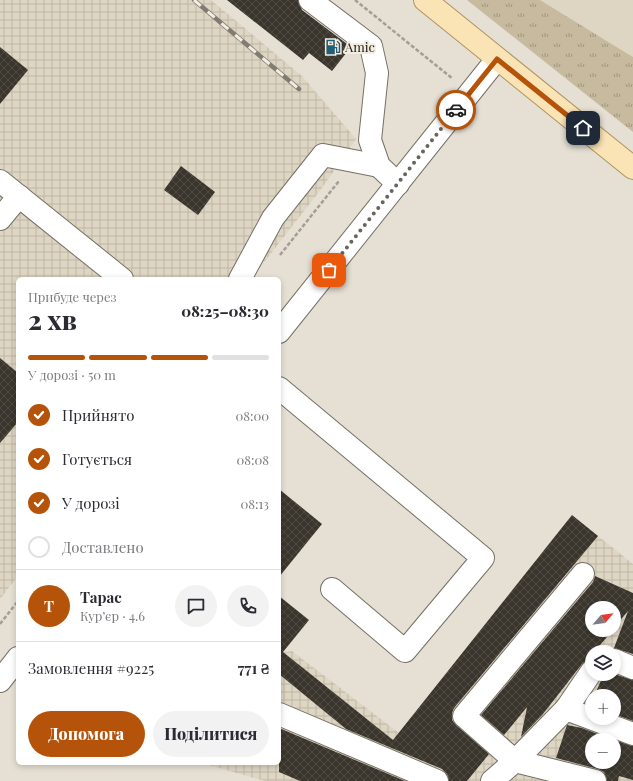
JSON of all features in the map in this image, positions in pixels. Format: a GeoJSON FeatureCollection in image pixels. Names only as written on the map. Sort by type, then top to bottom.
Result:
{"type":"FeatureCollection","features":[{"type":"Feature","properties":{"kind":"main road"},"geometry":{"type":"LineString","coordinates":[[425,0],[633,168]]}},
{"type":"Feature","properties":{"kind":"street"},"geometry":{"type":"LineString","coordinates":[[319,3],[371,46],[378,73],[370,140],[379,166],[398,184]]}},
{"type":"Feature","properties":{"kind":"street"},"geometry":{"type":"LineString","coordinates":[[281,330],[497,59]]}},
{"type":"Feature","properties":{"kind":"street"},"geometry":{"type":"LineString","coordinates":[[241,277],[273,218],[323,155],[355,160],[379,166]]}},
{"type":"Feature","properties":{"kind":"street"},"geometry":{"type":"LineString","coordinates":[[0,181],[120,277]]}},
{"type":"Feature","properties":{"kind":"street"},"geometry":{"type":"LineString","coordinates":[[0,219],[19,196]]}},
{"type":"Feature","properties":{"kind":"street"},"geometry":{"type":"LineString","coordinates":[[281,390],[483,558],[405,651],[332,590]]}},
{"type":"Feature","properties":{"kind":"street"},"geometry":{"type":"LineString","coordinates":[[583,574],[464,716],[515,761],[595,781]]}},
{"type":"Feature","properties":{"kind":"street"},"geometry":{"type":"LineString","coordinates":[[0,681],[16,661]]}},
{"type":"Feature","properties":{"kind":"street"},"geometry":{"type":"LineString","coordinates":[[621,663],[633,668]]}},
{"type":"Feature","properties":{"kind":"street"},"geometry":{"type":"LineString","coordinates":[[492,781],[515,761],[566,709],[585,681]]}},
{"type":"Feature","properties":{"kind":"street"},"geometry":{"type":"LineString","coordinates":[[566,709],[633,734]]}},
{"type":"Feature","properties":{"kind":"street"},"geometry":{"type":"LineString","coordinates":[[281,715],[437,781]]}},
{"type":"Feature","properties":{"kind":"path"},"geometry":{"type":"LineString","coordinates":[[355,0],[470,93]]}},
{"type":"Feature","properties":{"kind":"path"},"geometry":{"type":"LineString","coordinates":[[276,260],[355,160]]}},
{"type":"Feature","properties":{"kind":"path"},"geometry":{"type":"LineString","coordinates":[[0,624],[16,603]]}},
{"type":"Feature","properties":{"kind":"shaded area"},"geometry":{"type":"Polygon","coordinates":[[[0,0],[211,0],[302,76],[356,139],[322,188],[253,277],[16,277],[16,579],[0,599],[0,0]]]}},
{"type":"Feature","properties":{"kind":"shaded area"},"geometry":{"type":"Polygon","coordinates":[[[540,0],[633,0],[633,57],[614,45],[540,0]]]}},
{"type":"Feature","properties":{"kind":"shaded area"},"geometry":{"type":"Polygon","coordinates":[[[572,515],[633,564],[633,781],[265,781],[209,765],[281,765],[281,653],[292,651],[399,733],[572,515]]]}},
{"type":"Feature","properties":{"kind":"green space"},"geometry":{"type":"Polygon","coordinates":[[[467,0],[540,0],[633,57],[633,132],[467,0]]]}},
{"type":"Feature","properties":{"kind":"building"},"geometry":{"type":"Polygon","coordinates":[[[227,0],[298,0],[302,10],[351,47],[332,71],[309,53],[303,60],[227,0]]]}},
{"type":"Feature","properties":{"kind":"building"},"geometry":{"type":"Polygon","coordinates":[[[0,47],[28,70],[0,104],[0,47]]]}},
{"type":"Feature","properties":{"kind":"building"},"geometry":{"type":"Polygon","coordinates":[[[181,166],[215,192],[198,215],[164,190],[181,166]]]}},
{"type":"Feature","properties":{"kind":"building"},"geometry":{"type":"Polygon","coordinates":[[[0,358],[16,371],[16,424],[0,443],[0,358]]]}},
{"type":"Feature","properties":{"kind":"building"},"geometry":{"type":"Polygon","coordinates":[[[281,491],[322,524],[281,575],[281,491]]]}},
{"type":"Feature","properties":{"kind":"building"},"geometry":{"type":"Polygon","coordinates":[[[572,515],[598,536],[454,708],[452,720],[489,754],[467,781],[449,781],[447,774],[442,769],[346,729],[281,676],[281,598],[309,620],[283,652],[393,740],[572,515]]]}},
{"type":"Feature","properties":{"kind":"building"},"geometry":{"type":"Polygon","coordinates":[[[595,576],[633,593],[633,654],[621,650],[621,645],[615,645],[618,637],[621,637],[621,630],[628,611],[621,620],[621,601],[585,601],[585,637],[607,637],[600,645],[585,645],[585,662],[543,714],[521,737],[527,707],[504,735],[481,715],[593,582],[595,576]]]}},
{"type":"Feature","properties":{"kind":"building"},"geometry":{"type":"Polygon","coordinates":[[[621,676],[633,680],[633,721],[621,717],[621,689],[597,689],[601,681],[621,681],[621,676]]]}},
{"type":"Feature","properties":{"kind":"building"},"geometry":{"type":"Polygon","coordinates":[[[567,725],[582,728],[595,733],[585,733],[585,766],[556,758],[567,725]]]}},
{"type":"Feature","properties":{"kind":"building"},"geometry":{"type":"Polygon","coordinates":[[[281,729],[405,781],[300,781],[279,772],[279,765],[281,765],[281,729]]]}},
{"type":"Feature","properties":{"kind":"building"},"geometry":{"type":"Polygon","coordinates":[[[621,742],[633,746],[633,780],[619,776],[618,781],[607,781],[604,772],[598,769],[621,769],[621,742]]]}},
{"type":"Feature","properties":{"kind":"railway"},"geometry":{"type":"LineString","coordinates":[[194,0],[299,89]]}},
{"type":"Feature","properties":{"kind":"way so far"},"geometry":{"type":"LineString","coordinates":[[329,270],[456,110]]}},
{"type":"Feature","properties":{"kind":"place","name":"Amic"},"geometry":{"type":"Point","coordinates":[333,47]}},
{"type":"Feature","properties":{"kind":"route"},"geometry":{"type":"LineString","coordinates":[[456,110],[497,59],[583,128]]}}]}
